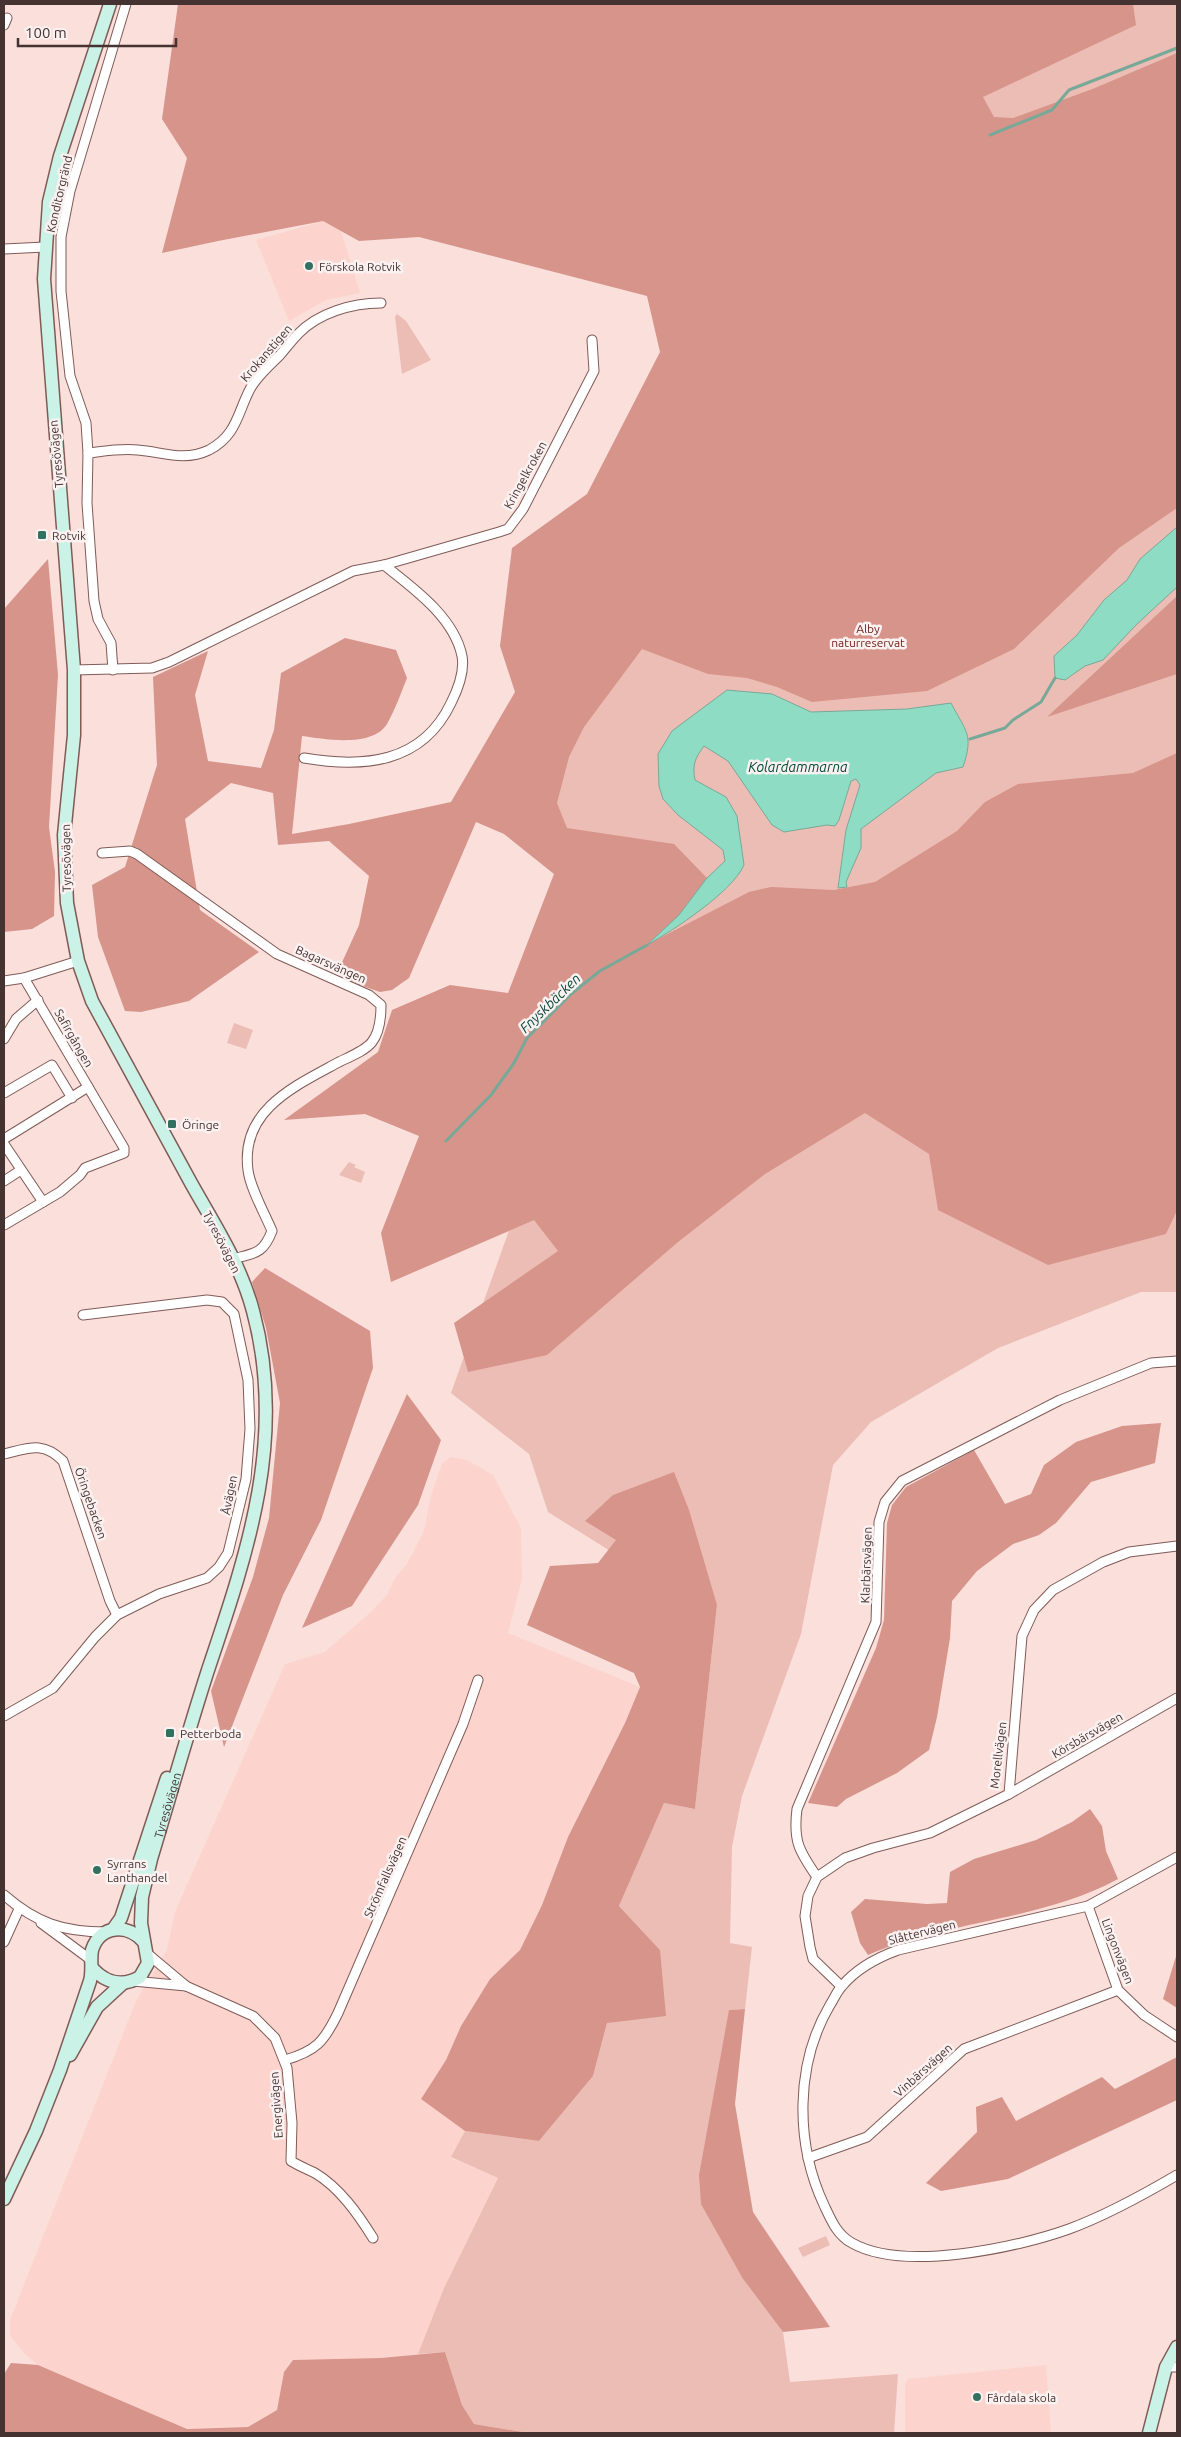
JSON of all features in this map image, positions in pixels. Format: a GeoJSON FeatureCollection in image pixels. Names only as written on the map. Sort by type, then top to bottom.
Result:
{"type":"FeatureCollection","features":[{"type":"Feature","properties":{"kind":"main road","name":"Tyresövägen"},"geometry":{"type":"LineString","coordinates":[[60,2070],[97,2007],[145,1971],[149,1955],[144,1942],[141,1923],[142,1897],[148,1868],[208,1671],[240,1575],[260,1485],[267,1437],[267,1402],[253,1310],[233,1259],[92,1001],[78,961],[67,903],[64,835],[74,735],[74,670],[53,419],[44,279],[45,247],[49,202],[60,156],[110,4]]}},
{"type":"Feature","properties":{"kind":"main road","name":"Tyresövägen"},"geometry":{"type":"LineString","coordinates":[[4,2199],[36,2131],[60,2070],[92,1965],[94,1945],[122,1918],[189,1710],[208,1671]]}},
{"type":"Feature","properties":{"kind":"main road"},"geometry":{"type":"LineString","coordinates":[[110,1930],[132,1931],[144,1942]]}},
{"type":"Feature","properties":{"kind":"main road"},"geometry":{"type":"LineString","coordinates":[[92,1965],[105,1980],[128,1982]]}},
{"type":"Feature","properties":{"kind":"main road"},"geometry":{"type":"LineString","coordinates":[[1149,2433],[1177,2347]]}},
{"type":"Feature","properties":{"kind":"street","name":"Konditorgränd"},"geometry":{"type":"LineString","coordinates":[[88,453],[86,423],[70,376],[61,291],[60,238],[70,191],[126,4]]}},
{"type":"Feature","properties":{"kind":"street"},"geometry":{"type":"LineString","coordinates":[[4,249],[45,247]]}},
{"type":"Feature","properties":{"kind":"street","name":"Krokanstigen"},"geometry":{"type":"LineString","coordinates":[[88,453],[138,450],[170,457],[185,456],[210,449],[224,439],[234,428],[251,387],[298,333],[316,320],[344,309],[362,303],[381,303]]}},
{"type":"Feature","properties":{"kind":"street","name":"Kringelkroken"},"geometry":{"type":"LineString","coordinates":[[74,670],[152,668],[170,662],[353,571],[384,565],[508,529],[523,509],[594,371],[592,340]]}},
{"type":"Feature","properties":{"kind":"street"},"geometry":{"type":"LineString","coordinates":[[88,453],[87,503],[94,601],[98,619],[112,643],[113,670]]}},
{"type":"Feature","properties":{"kind":"street"},"geometry":{"type":"LineString","coordinates":[[304,758],[336,764],[355,764],[392,758],[426,736],[444,717],[454,697],[463,666],[459,646],[434,609],[384,565]]}},
{"type":"Feature","properties":{"kind":"street","name":"Bagarsvängen"},"geometry":{"type":"LineString","coordinates":[[102,853],[130,851],[138,854],[277,954],[369,995],[381,1005],[381,1015],[372,1042],[284,1095],[269,1106],[255,1122],[247,1146],[248,1172],[272,1231],[267,1244],[261,1251],[233,1259]]}},
{"type":"Feature","properties":{"kind":"street"},"geometry":{"type":"LineString","coordinates":[[4,981],[24,978],[78,961]]}},
{"type":"Feature","properties":{"kind":"street","name":"Safirgången"},"geometry":{"type":"LineString","coordinates":[[4,1225],[60,1192],[80,1175],[85,1168],[124,1153],[124,1148],[24,978]]}},
{"type":"Feature","properties":{"kind":"street"},"geometry":{"type":"LineString","coordinates":[[4,1039],[16,1019],[38,1000]]}},
{"type":"Feature","properties":{"kind":"street"},"geometry":{"type":"LineString","coordinates":[[4,1093],[52,1065],[72,1098]]}},
{"type":"Feature","properties":{"kind":"street","name":"Safirgången"},"geometry":{"type":"LineString","coordinates":[[4,1139],[88,1088]]}},
{"type":"Feature","properties":{"kind":"street"},"geometry":{"type":"LineString","coordinates":[[4,1144],[43,1202]]}},
{"type":"Feature","properties":{"kind":"street"},"geometry":{"type":"LineString","coordinates":[[4,1180],[21,1170]]}},
{"type":"Feature","properties":{"kind":"street","name":"Åvägen"},"geometry":{"type":"LineString","coordinates":[[4,1716],[53,1688],[95,1636],[117,1615],[159,1594],[207,1578],[228,1553],[246,1479],[250,1429],[248,1380],[234,1314],[222,1302],[207,1300],[84,1315]]}},
{"type":"Feature","properties":{"kind":"street","name":"Klarbärsvägen"},"geometry":{"type":"LineString","coordinates":[[816,1877],[799,1851],[794,1830],[797,1809],[876,1622],[880,1522],[885,1502],[902,1481],[1060,1400],[1151,1363],[1177,1361]]}},
{"type":"Feature","properties":{"kind":"street","name":"Öringebacken"},"geometry":{"type":"LineString","coordinates":[[4,1454],[38,1446],[54,1451],[63,1461],[110,1601],[117,1615]]}},
{"type":"Feature","properties":{"kind":"street","name":"Morellvägen"},"geometry":{"type":"LineString","coordinates":[[816,1877],[845,1858],[873,1848],[930,1833],[1009,1794],[1022,1636],[1034,1610],[1053,1590],[1103,1562],[1129,1552],[1177,1546]]}},
{"type":"Feature","properties":{"kind":"street","name":"Strömfallsvägen"},"geometry":{"type":"LineString","coordinates":[[285,2060],[315,2048],[327,2035],[460,1734],[478,1680]]}},
{"type":"Feature","properties":{"kind":"street","name":"Körsbärsvägen"},"geometry":{"type":"LineString","coordinates":[[1009,1794],[1177,1698]]}},
{"type":"Feature","properties":{"kind":"street","name":"Slåttervägen"},"geometry":{"type":"LineString","coordinates":[[1177,1858],[1088,1906],[898,1950],[870,1961],[841,1986],[818,2025],[804,2079],[803,2120],[808,2158],[817,2190],[834,2227],[850,2242],[871,2252],[890,2256],[920,2257],[984,2250],[1024,2242],[1069,2229],[1132,2201],[1177,2175]]}},
{"type":"Feature","properties":{"kind":"street"},"geometry":{"type":"LineString","coordinates":[[816,1877],[808,1896],[804,1916],[810,1946],[813,1959],[841,1986]]}},
{"type":"Feature","properties":{"kind":"street"},"geometry":{"type":"LineString","coordinates":[[4,1895],[19,1909],[35,1918],[75,1932],[110,1930]]}},
{"type":"Feature","properties":{"kind":"street","name":"Lingonvägen"},"geometry":{"type":"LineString","coordinates":[[1088,1906],[1118,1990],[1144,2015],[1177,2037]]}},
{"type":"Feature","properties":{"kind":"street"},"geometry":{"type":"LineString","coordinates":[[4,1942],[19,1909]]}},
{"type":"Feature","properties":{"kind":"street"},"geometry":{"type":"LineString","coordinates":[[35,1918],[92,1965]]}},
{"type":"Feature","properties":{"kind":"street","name":"Energivägen"},"geometry":{"type":"LineString","coordinates":[[149,1955],[186,1986],[253,2016],[275,2038],[285,2060],[292,2123],[291,2161],[303,2169],[314,2172],[331,2185],[359,2216],[373,2238]]}},
{"type":"Feature","properties":{"kind":"street","name":"Energivägen"},"geometry":{"type":"LineString","coordinates":[[128,1982],[186,1986]]}},
{"type":"Feature","properties":{"kind":"street","name":"Vinbärsvägen"},"geometry":{"type":"LineString","coordinates":[[808,2158],[867,2137],[964,2049],[1118,1990]]}},
{"type":"Feature","properties":{"kind":"shaded area","name":"Förskola Rotvik"},"geometry":{"type":"Polygon","coordinates":[[[323,221],[341,231],[360,293],[326,300],[289,321],[256,240],[323,221]]]}},
{"type":"Feature","properties":{"kind":"shaded area"},"geometry":{"type":"Polygon","coordinates":[[[450,1457],[467,1460],[493,1475],[521,1528],[522,1579],[508,1633],[640,1687],[625,1723],[568,1837],[542,1905],[520,1950],[490,1979],[461,2026],[446,2060],[421,2099],[465,2131],[451,2158],[498,2178],[444,2288],[418,2354],[284,2372],[277,2410],[248,2427],[187,2429],[38,2365],[24,2353],[10,2336],[10,2320],[136,2001],[167,1950],[175,1912],[285,1664],[325,1652],[372,1611],[387,1595],[395,1578],[407,1564],[424,1531],[431,1495],[442,1464],[450,1457]]]}},
{"type":"Feature","properties":{"kind":"shaded area","name":"Fårdala skola"},"geometry":{"type":"Polygon","coordinates":[[[1046,2365],[1051,2433],[905,2433],[905,2384],[908,2379],[1046,2365]]]}},
{"type":"Feature","properties":{"kind":"green space","name":"Alby naturreservat"},"geometry":{"type":"Polygon","coordinates":[[[178,4],[1133,4],[1136,25],[983,97],[994,117],[1013,118],[1095,88],[1177,53],[1177,508],[1119,548],[1014,649],[927,691],[812,702],[777,687],[747,678],[708,674],[642,649],[584,727],[569,757],[557,803],[567,828],[674,844],[707,878],[679,915],[650,943],[749,892],[771,887],[834,890],[875,882],[957,831],[985,802],[1018,784],[1133,773],[1177,753],[1177,1211],[1166,1234],[1048,1265],[938,1210],[929,1154],[865,1113],[765,1174],[678,1242],[547,1355],[468,1372],[454,1323],[558,1251],[534,1220],[391,1282],[381,1233],[419,1136],[365,1114],[284,1120],[378,1052],[392,1010],[450,985],[508,993],[554,874],[504,834],[476,822],[409,978],[392,990],[380,992],[348,981],[339,969],[359,925],[369,876],[329,841],[278,845],[273,793],[231,783],[185,819],[200,910],[259,952],[189,1001],[141,1012],[125,1011],[98,937],[92,885],[125,867],[157,765],[153,677],[208,651],[195,695],[208,761],[261,768],[274,730],[281,673],[345,638],[396,650],[407,678],[390,719],[380,732],[359,739],[347,740],[302,736],[292,834],[451,802],[515,692],[500,646],[512,548],[587,494],[660,352],[647,296],[419,237],[359,241],[323,221],[162,253],[187,158],[162,119],[178,4]]]}},
{"type":"Feature","properties":{"kind":"green space","name":"Alby naturreservat"},"geometry":{"type":"Polygon","coordinates":[[[242,4],[1177,4],[1177,978],[1166,1234],[1177,1211],[1177,1292],[1141,1292],[998,1348],[871,1422],[833,1465],[801,1634],[742,1796],[732,1847],[730,1943],[752,1947],[745,2009],[729,2010],[743,2279],[783,2332],[790,2382],[898,2374],[894,2433],[529,2433],[474,2424],[462,2405],[445,2352],[418,2354],[444,2288],[498,2178],[451,2157],[465,2131],[539,2141],[593,2076],[607,2023],[660,1950],[619,1906],[664,1803],[695,1809],[717,1605],[615,1554],[548,1512],[529,1454],[451,1393],[638,869],[493,818],[578,524],[693,298],[242,4]]]}},
{"type":"Feature","properties":{"kind":"green space"},"geometry":{"type":"Polygon","coordinates":[[[397,314],[406,321],[431,360],[402,374],[395,317],[397,314]]]}},
{"type":"Feature","properties":{"kind":"green space"},"geometry":{"type":"Polygon","coordinates":[[[48,559],[58,675],[49,827],[55,872],[54,916],[32,929],[4,932],[4,609],[48,559]]]}},
{"type":"Feature","properties":{"kind":"green space"},"geometry":{"type":"Polygon","coordinates":[[[1177,596],[1177,674],[1047,717],[1177,596]]]}},
{"type":"Feature","properties":{"kind":"green space"},"geometry":{"type":"Polygon","coordinates":[[[234,1023],[253,1030],[246,1049],[227,1043],[234,1023]]]}},
{"type":"Feature","properties":{"kind":"green space"},"geometry":{"type":"Polygon","coordinates":[[[349,1162],[356,1165],[354,1167],[365,1172],[361,1183],[339,1175],[349,1162]]]}},
{"type":"Feature","properties":{"kind":"green space"},"geometry":{"type":"Polygon","coordinates":[[[265,1268],[370,1331],[373,1368],[321,1520],[283,1595],[224,1747],[211,1691],[253,1577],[269,1518],[280,1403],[266,1328],[252,1282],[265,1268]]]}},
{"type":"Feature","properties":{"kind":"green space"},"geometry":{"type":"Polygon","coordinates":[[[407,1394],[441,1440],[418,1505],[352,1606],[302,1628],[407,1394]]]}},
{"type":"Feature","properties":{"kind":"green space"},"geometry":{"type":"Polygon","coordinates":[[[1161,1423],[1155,1463],[1091,1482],[1056,1523],[1039,1535],[1013,1544],[977,1571],[952,1601],[950,1638],[937,1717],[929,1750],[897,1773],[846,1799],[837,1807],[808,1803],[876,1648],[884,1620],[887,1523],[892,1505],[906,1487],[974,1450],[1005,1504],[1031,1494],[1044,1465],[1076,1442],[1122,1426],[1161,1423]]]}},
{"type":"Feature","properties":{"kind":"green space"},"geometry":{"type":"Polygon","coordinates":[[[674,1472],[689,1510],[717,1605],[695,1809],[664,1803],[619,1906],[660,1950],[666,2016],[607,2023],[593,2076],[539,2141],[465,2131],[421,2099],[446,2060],[461,2026],[490,1979],[520,1950],[542,1905],[568,1837],[625,1723],[640,1687],[634,1673],[527,1625],[550,1566],[598,1563],[616,1540],[585,1521],[613,1495],[674,1472]]]}},
{"type":"Feature","properties":{"kind":"green space"},"geometry":{"type":"Polygon","coordinates":[[[1090,1809],[1102,1826],[1106,1851],[1118,1879],[1058,1904],[930,1934],[868,1955],[860,1943],[851,1912],[865,1899],[927,1904],[947,1903],[950,1872],[974,1859],[1036,1840],[1072,1822],[1090,1809]]]}},
{"type":"Feature","properties":{"kind":"green space"},"geometry":{"type":"Polygon","coordinates":[[[1177,1953],[1177,2008],[1163,1999],[1177,1953]]]}},
{"type":"Feature","properties":{"kind":"green space"},"geometry":{"type":"Polygon","coordinates":[[[745,2009],[735,2104],[753,2212],[830,2327],[783,2332],[743,2279],[701,2204],[699,2175],[729,2010],[745,2009]]]}},
{"type":"Feature","properties":{"kind":"green space"},"geometry":{"type":"Polygon","coordinates":[[[1177,2057],[1177,2100],[1008,2179],[941,2191],[926,2183],[977,2132],[976,2107],[1002,2097],[1016,2121],[1102,2077],[1115,2089],[1177,2057]]]}},
{"type":"Feature","properties":{"kind":"green space"},"geometry":{"type":"Polygon","coordinates":[[[826,2236],[830,2245],[803,2257],[798,2248],[826,2236]]]}},
{"type":"Feature","properties":{"kind":"green space"},"geometry":{"type":"Polygon","coordinates":[[[445,2352],[462,2405],[474,2424],[529,2433],[4,2433],[4,2374],[11,2363],[38,2365],[187,2429],[248,2427],[277,2410],[284,2372],[293,2360],[381,2358],[445,2352]]]}},
{"type":"Feature","properties":{"kind":"water"},"geometry":{"type":"Polygon","coordinates":[[[1177,527],[1177,587],[1136,625],[1103,660],[1085,666],[1065,680],[1055,678],[1054,656],[1077,635],[1104,600],[1127,580],[1140,559],[1177,527]]]}},
{"type":"Feature","properties":{"kind":"water","name":"Kolardammarna"},"geometry":{"type":"Polygon","coordinates":[[[727,690],[772,694],[811,712],[907,709],[951,703],[967,734],[968,747],[963,767],[936,773],[861,829],[861,848],[846,882],[847,887],[838,888],[846,830],[860,785],[856,779],[851,781],[839,820],[835,826],[827,825],[784,832],[772,825],[728,761],[704,746],[695,762],[695,780],[726,797],[737,816],[744,865],[728,887],[701,910],[647,945],[679,915],[707,878],[725,861],[723,850],[678,815],[663,799],[659,786],[658,754],[672,731],[727,690]]]}},
{"type":"Feature","properties":{"kind":"waterway"},"geometry":{"type":"LineString","coordinates":[[990,135],[1052,110],[1069,90],[1177,48]]}},
{"type":"Feature","properties":{"kind":"waterway"},"geometry":{"type":"LineString","coordinates":[[970,739],[1005,728],[1013,720],[1041,702],[1055,678]]}},
{"type":"Feature","properties":{"kind":"waterway","name":"Fnyskbäcken"},"geometry":{"type":"LineString","coordinates":[[446,1141],[491,1095],[514,1063],[527,1038],[571,994],[600,971],[647,945]]}},
{"type":"Feature","properties":{"kind":"place","name":"Förskola Rotvik"},"geometry":{"type":"Point","coordinates":[309,266]}},
{"type":"Feature","properties":{"kind":"place","name":"Rotvik"},"geometry":{"type":"Point","coordinates":[42,535]}},
{"type":"Feature","properties":{"kind":"place","name":"Öringe"},"geometry":{"type":"Point","coordinates":[172,1124]}},
{"type":"Feature","properties":{"kind":"place","name":"Petterboda"},"geometry":{"type":"Point","coordinates":[170,1733]}},
{"type":"Feature","properties":{"kind":"place","name":"Syrrans Lanthandel"},"geometry":{"type":"Point","coordinates":[97,1870]}},
{"type":"Feature","properties":{"kind":"place","name":"Fårdala skola"},"geometry":{"type":"Point","coordinates":[977,2397]}}]}
